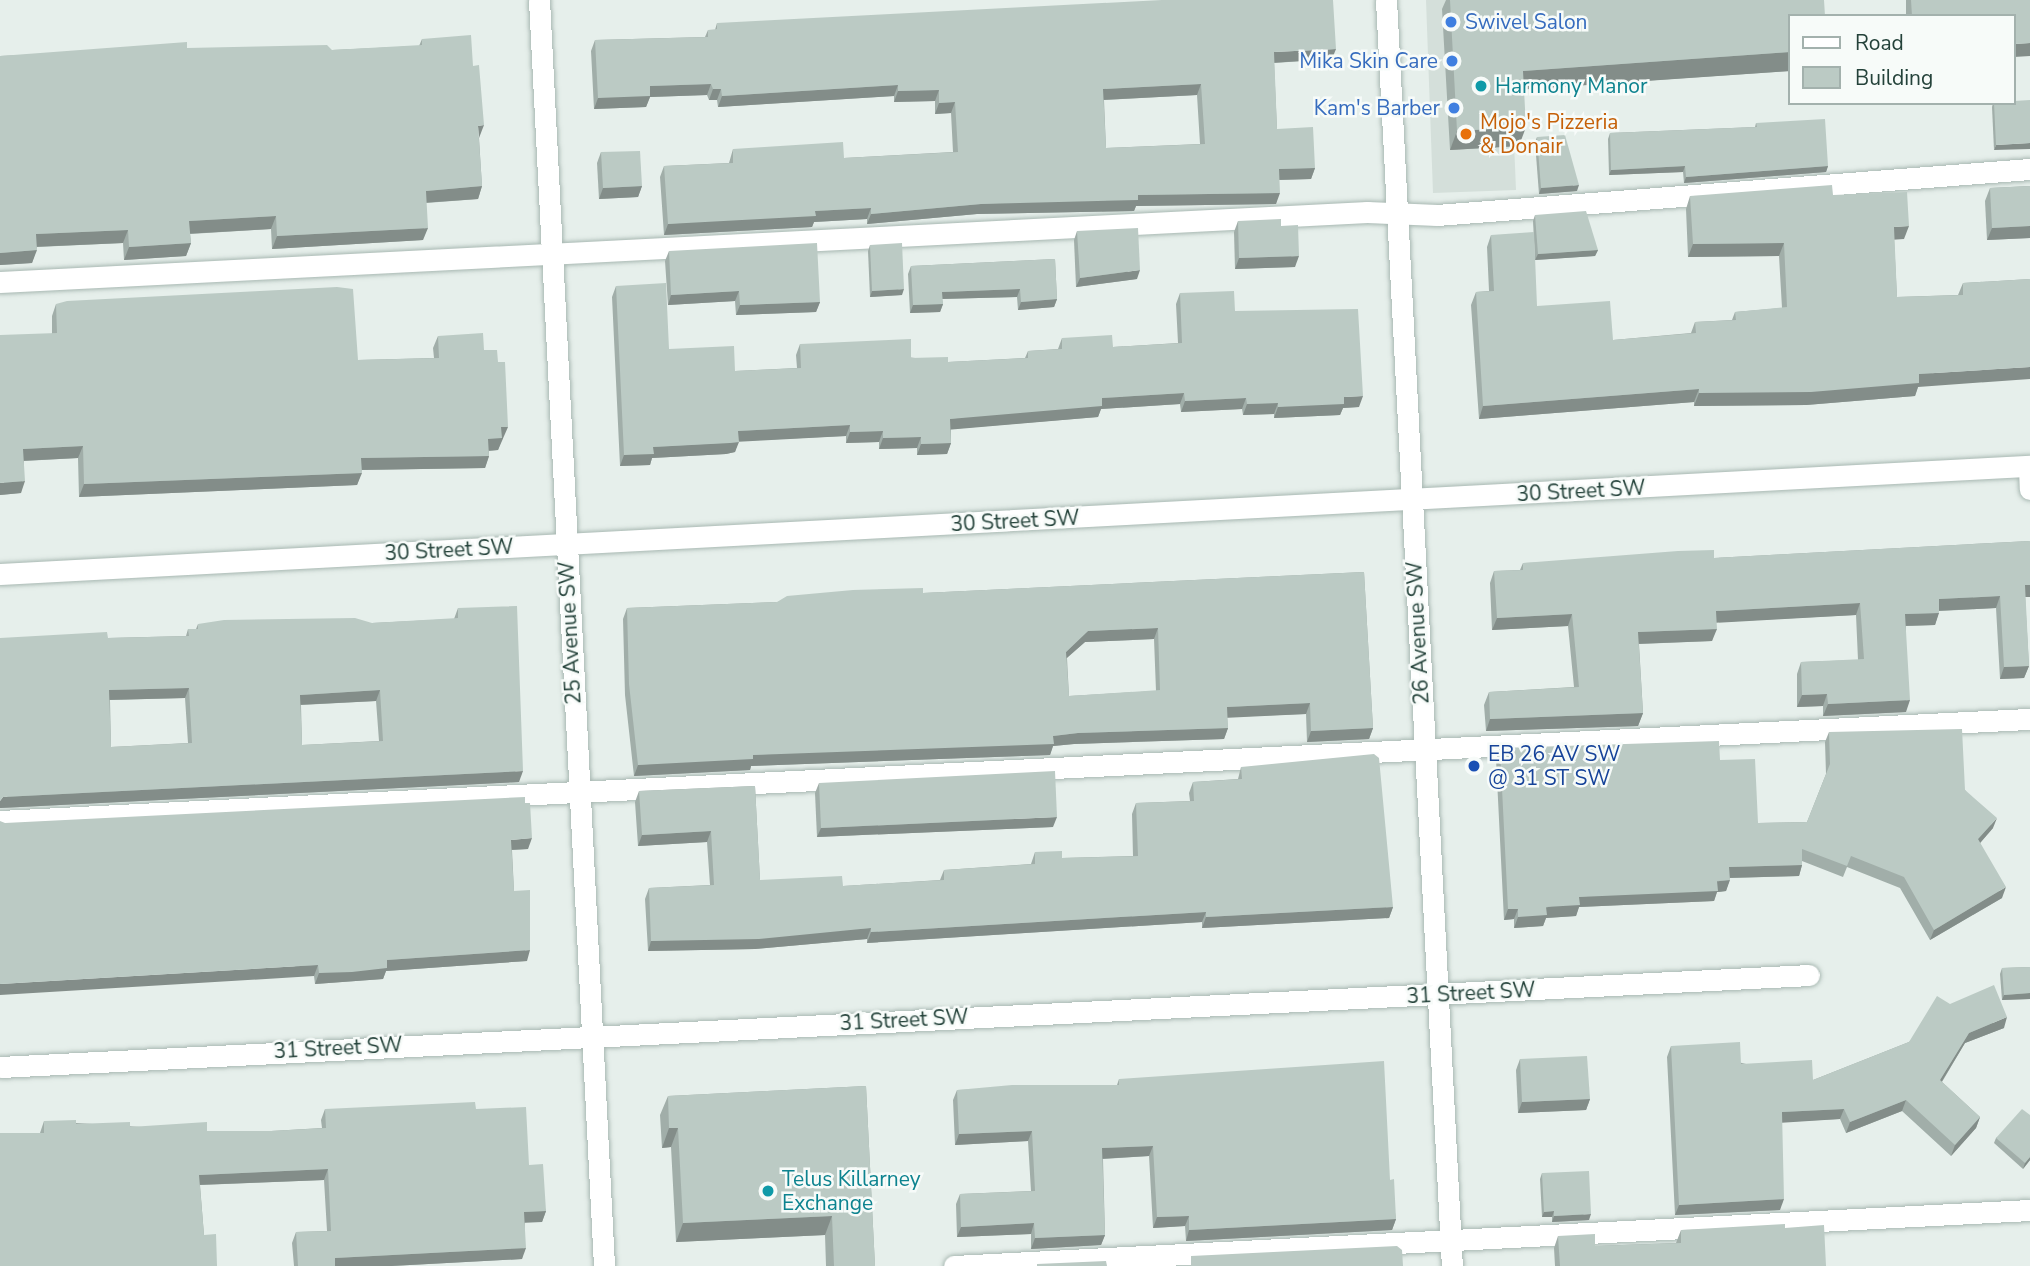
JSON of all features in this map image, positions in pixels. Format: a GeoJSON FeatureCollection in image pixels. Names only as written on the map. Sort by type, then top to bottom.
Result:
{"type":"FeatureCollection","features":[{"type":"Feature","properties":{"kind":"street","name":"25 Avenue SW"},"geometry":{"type":"LineString","coordinates":[[538,0],[604,1266]]}},
{"type":"Feature","properties":{"kind":"street","name":"26 Avenue SW"},"geometry":{"type":"LineString","coordinates":[[1386,0],[1452,1266]]}},
{"type":"Feature","properties":{"kind":"street"},"geometry":{"type":"LineString","coordinates":[[0,282],[1398,211],[1437,215],[2030,169]]}},
{"type":"Feature","properties":{"kind":"street"},"geometry":{"type":"LineString","coordinates":[[2029,466],[2030,489]]}},
{"type":"Feature","properties":{"kind":"street","name":"30 Street SW"},"geometry":{"type":"LineString","coordinates":[[0,574],[1411,501],[2029,466]]}},
{"type":"Feature","properties":{"kind":"street"},"geometry":{"type":"LineString","coordinates":[[0,821],[2030,719]]}},
{"type":"Feature","properties":{"kind":"street","name":"31 Street SW"},"geometry":{"type":"LineString","coordinates":[[0,1066],[1809,975]]}},
{"type":"Feature","properties":{"kind":"street"},"geometry":{"type":"LineString","coordinates":[[954,1266],[2030,1210]]}},
{"type":"Feature","properties":{"kind":"shaded area"},"geometry":{"type":"Polygon","coordinates":[[[1426,0],[1508,0],[1516,190],[1433,193],[1426,0]]]}},
{"type":"Feature","properties":{"kind":"building"},"geometry":{"type":"Polygon","coordinates":[[[1162,0],[1333,0],[1336,49],[1274,52],[1277,129],[1313,127],[1315,168],[1279,169],[1280,193],[1138,195],[1138,200],[981,204],[871,214],[871,208],[815,211],[816,216],[668,224],[664,166],[733,163],[733,149],[843,142],[844,158],[958,152],[955,102],[939,103],[939,90],[898,91],[898,85],[722,96],[721,89],[713,89],[711,84],[650,86],[650,96],[598,98],[595,40],[708,37],[708,30],[717,29],[717,23],[1162,0]],[[1201,84],[1103,89],[1106,148],[1205,144],[1201,84]]]}},
{"type":"Feature","properties":{"kind":"building"},"geometry":{"type":"Polygon","coordinates":[[[1450,0],[1824,0],[1825,14],[1788,14],[1788,52],[1523,71],[1526,127],[1457,131],[1450,0]]]}},
{"type":"Feature","properties":{"kind":"building"},"geometry":{"type":"Polygon","coordinates":[[[1911,0],[2030,0],[2030,43],[2016,44],[2016,14],[1912,14],[1911,0]]]}},
{"type":"Feature","properties":{"kind":"building"},"geometry":{"type":"Polygon","coordinates":[[[471,35],[473,66],[479,65],[484,125],[478,126],[482,186],[426,191],[428,228],[277,236],[276,216],[189,221],[191,243],[129,247],[128,230],[36,234],[37,250],[0,253],[0,56],[187,42],[187,48],[327,45],[332,50],[422,45],[422,39],[471,35]]]}},
{"type":"Feature","properties":{"kind":"building"},"geometry":{"type":"Polygon","coordinates":[[[2030,100],[2030,143],[1996,145],[1994,105],[2016,105],[2016,101],[2030,100]]]}},
{"type":"Feature","properties":{"kind":"building"},"geometry":{"type":"Polygon","coordinates":[[[1825,119],[1828,166],[1686,177],[1685,166],[1611,170],[1610,133],[1757,127],[1756,123],[1825,119]]]}},
{"type":"Feature","properties":{"kind":"building"},"geometry":{"type":"Polygon","coordinates":[[[1565,135],[1579,185],[1541,188],[1537,137],[1565,135]]]}},
{"type":"Feature","properties":{"kind":"building"},"geometry":{"type":"Polygon","coordinates":[[[640,151],[642,186],[603,188],[601,152],[640,151]]]}},
{"type":"Feature","properties":{"kind":"building"},"geometry":{"type":"Polygon","coordinates":[[[1832,185],[1833,195],[1907,192],[1909,226],[1894,227],[1897,297],[1963,295],[1963,283],[2030,279],[2030,367],[1919,374],[1919,383],[1811,392],[1699,393],[1699,389],[1483,406],[1476,292],[1494,291],[1491,235],[1534,232],[1537,306],[1610,301],[1613,340],[1696,333],[1695,322],[1736,320],[1735,312],[1787,307],[1784,243],[1693,244],[1690,196],[1832,185]]]}},
{"type":"Feature","properties":{"kind":"building"},"geometry":{"type":"Polygon","coordinates":[[[2030,186],[2030,226],[1992,228],[1990,188],[2030,186]]]}},
{"type":"Feature","properties":{"kind":"building"},"geometry":{"type":"Polygon","coordinates":[[[1586,211],[1598,250],[1538,254],[1535,215],[1586,211]]]}},
{"type":"Feature","properties":{"kind":"building"},"geometry":{"type":"Polygon","coordinates":[[[1281,219],[1281,226],[1298,225],[1299,256],[1239,258],[1238,221],[1281,219]]]}},
{"type":"Feature","properties":{"kind":"building"},"geometry":{"type":"Polygon","coordinates":[[[1138,228],[1140,270],[1080,278],[1077,231],[1138,228]]]}},
{"type":"Feature","properties":{"kind":"building"},"geometry":{"type":"Polygon","coordinates":[[[817,243],[820,302],[740,305],[739,291],[671,295],[669,251],[817,243]]]}},
{"type":"Feature","properties":{"kind":"building"},"geometry":{"type":"Polygon","coordinates":[[[902,243],[904,289],[872,291],[870,245],[902,243]]]}},
{"type":"Feature","properties":{"kind":"building"},"geometry":{"type":"Polygon","coordinates":[[[1055,259],[1057,299],[1021,302],[1020,289],[942,292],[943,304],[913,305],[911,266],[1055,259]]]}},
{"type":"Feature","properties":{"kind":"building"},"geometry":{"type":"Polygon","coordinates":[[[666,283],[669,349],[734,346],[735,371],[801,368],[800,344],[911,339],[911,358],[948,357],[948,362],[1028,358],[1028,351],[1062,349],[1062,338],[1112,335],[1113,347],[1182,343],[1180,293],[1234,291],[1235,311],[1358,309],[1363,396],[1344,397],[1344,404],[1278,407],[1278,403],[1247,404],[1246,398],[1185,401],[1184,393],[1102,398],[1102,406],[950,419],[951,443],[921,444],[921,437],[883,438],[883,431],[850,432],[850,425],[738,431],[739,442],[653,447],[654,454],[624,455],[616,286],[666,283]]]}},
{"type":"Feature","properties":{"kind":"building"},"geometry":{"type":"Polygon","coordinates":[[[337,287],[353,289],[358,360],[439,358],[438,336],[483,333],[484,350],[497,350],[498,362],[505,362],[508,427],[501,427],[502,438],[488,439],[489,456],[361,458],[362,473],[84,484],[83,446],[23,449],[25,481],[0,483],[0,335],[57,333],[56,304],[67,301],[337,287]]]}},
{"type":"Feature","properties":{"kind":"building"},"geometry":{"type":"Polygon","coordinates":[[[2030,541],[2030,585],[2025,585],[2029,666],[2004,667],[2000,596],[1939,599],[1939,613],[1905,614],[1910,700],[1828,704],[1827,694],[1802,695],[1801,662],[1864,659],[1860,603],[1716,611],[1717,629],[1638,632],[1643,713],[1490,719],[1489,692],[1579,687],[1572,614],[1497,618],[1494,571],[1523,570],[1523,563],[1678,551],[1714,550],[1714,558],[2030,541]]]}},
{"type":"Feature","properties":{"kind":"building"},"geometry":{"type":"Polygon","coordinates":[[[1364,572],[1373,728],[1311,731],[1310,703],[1227,707],[1228,728],[1078,733],[1053,736],[1054,744],[753,755],[753,759],[638,765],[629,684],[627,608],[777,602],[787,596],[853,590],[923,588],[923,593],[1364,572]],[[1158,628],[1088,631],[1066,652],[1069,696],[1160,690],[1158,628]]]}},
{"type":"Feature","properties":{"kind":"building"},"geometry":{"type":"Polygon","coordinates":[[[517,606],[523,771],[3,797],[0,801],[0,638],[107,632],[108,638],[189,636],[188,629],[198,629],[198,624],[224,620],[355,618],[372,623],[458,618],[458,608],[517,606]],[[189,688],[109,690],[111,747],[192,743],[189,688]],[[380,690],[300,695],[302,745],[383,741],[380,690]]]}},
{"type":"Feature","properties":{"kind":"building"},"geometry":{"type":"Polygon","coordinates":[[[1962,729],[1965,790],[1997,818],[1978,839],[2006,887],[1934,930],[1904,877],[1851,856],[1847,866],[1802,849],[1802,865],[1729,867],[1730,880],[1717,881],[1718,891],[1579,897],[1580,905],[1546,907],[1547,915],[1518,917],[1518,909],[1508,909],[1500,748],[1719,741],[1720,760],[1755,759],[1758,823],[1807,822],[1830,764],[1829,732],[1962,729]]]}},
{"type":"Feature","properties":{"kind":"building"},"geometry":{"type":"Polygon","coordinates":[[[1374,754],[1379,758],[1393,907],[1206,917],[1206,912],[871,932],[871,928],[759,939],[651,941],[649,888],[714,885],[711,831],[642,835],[639,791],[755,786],[760,880],[842,876],[843,886],[944,880],[944,870],[1035,864],[1035,852],[1062,851],[1062,858],[1138,856],[1136,803],[1194,801],[1193,782],[1242,779],[1241,767],[1374,754]]]}},
{"type":"Feature","properties":{"kind":"building"},"geometry":{"type":"Polygon","coordinates":[[[1055,771],[1057,817],[821,828],[819,783],[1055,771]]]}},
{"type":"Feature","properties":{"kind":"building"},"geometry":{"type":"Polygon","coordinates":[[[525,797],[525,803],[530,803],[532,838],[511,840],[514,891],[530,890],[530,950],[387,960],[387,968],[352,972],[319,973],[318,965],[0,984],[0,821],[5,823],[525,797]]]}},
{"type":"Feature","properties":{"kind":"building"},"geometry":{"type":"Polygon","coordinates":[[[2030,967],[2030,993],[2004,995],[2002,968],[2030,967]]]}},
{"type":"Feature","properties":{"kind":"building"},"geometry":{"type":"Polygon","coordinates":[[[1994,985],[2007,1017],[1969,1033],[1940,1080],[1980,1117],[1955,1145],[1906,1100],[1850,1122],[1844,1109],[1782,1112],[1784,1199],[1679,1205],[1671,1046],[1740,1042],[1741,1064],[1812,1060],[1813,1080],[1909,1042],[1937,996],[1950,1004],[1994,985]]]}},
{"type":"Feature","properties":{"kind":"building"},"geometry":{"type":"Polygon","coordinates":[[[1587,1056],[1590,1099],[1522,1102],[1520,1059],[1587,1056]]]}},
{"type":"Feature","properties":{"kind":"building"},"geometry":{"type":"Polygon","coordinates":[[[1384,1061],[1390,1180],[1394,1179],[1396,1219],[1189,1230],[1189,1216],[1157,1217],[1153,1146],[1102,1148],[1105,1235],[1035,1238],[1034,1223],[961,1227],[960,1194],[1035,1191],[1032,1131],[959,1134],[957,1090],[1012,1085],[1119,1085],[1119,1079],[1384,1061]]]}},
{"type":"Feature","properties":{"kind":"building","name":"Telus Killarney Exchange"},"geometry":{"type":"Polygon","coordinates":[[[866,1086],[875,1266],[834,1266],[832,1216],[683,1223],[678,1128],[669,1128],[668,1096],[866,1086]]]}},
{"type":"Feature","properties":{"kind":"building"},"geometry":{"type":"Polygon","coordinates":[[[475,1102],[476,1109],[526,1107],[529,1165],[543,1164],[546,1211],[524,1212],[526,1248],[335,1258],[335,1266],[298,1266],[296,1232],[331,1231],[328,1169],[199,1175],[204,1235],[216,1234],[217,1266],[0,1266],[0,1133],[44,1133],[44,1121],[76,1120],[76,1124],[130,1122],[130,1127],[207,1122],[207,1131],[326,1128],[325,1109],[475,1102]]]}},
{"type":"Feature","properties":{"kind":"building"},"geometry":{"type":"Polygon","coordinates":[[[2022,1109],[2030,1115],[2030,1157],[2025,1163],[1996,1138],[2022,1109]]]}},
{"type":"Feature","properties":{"kind":"building"},"geometry":{"type":"Polygon","coordinates":[[[1589,1171],[1591,1214],[1554,1216],[1554,1211],[1544,1212],[1542,1173],[1589,1171]]]}},
{"type":"Feature","properties":{"kind":"building"},"geometry":{"type":"Polygon","coordinates":[[[1785,1224],[1785,1228],[1824,1225],[1826,1266],[1560,1266],[1558,1236],[1595,1234],[1595,1246],[1681,1243],[1681,1230],[1785,1224]]]}},
{"type":"Feature","properties":{"kind":"building"},"geometry":{"type":"Polygon","coordinates":[[[1397,1246],[1402,1250],[1403,1266],[1191,1266],[1191,1256],[1397,1246]]]}},
{"type":"Feature","properties":{"kind":"building"},"geometry":{"type":"Polygon","coordinates":[[[1106,1261],[1107,1266],[1037,1266],[1037,1264],[1106,1261]]]}},
{"type":"Feature","properties":{"kind":"place","name":"Swivel Salon"},"geometry":{"type":"Point","coordinates":[1451,22]}},
{"type":"Feature","properties":{"kind":"place","name":"Mika Skin Care"},"geometry":{"type":"Point","coordinates":[1452,61]}},
{"type":"Feature","properties":{"kind":"place","name":"Harmony Manor"},"geometry":{"type":"Point","coordinates":[1481,86]}},
{"type":"Feature","properties":{"kind":"place","name":"Kam's Barber"},"geometry":{"type":"Point","coordinates":[1454,108]}},
{"type":"Feature","properties":{"kind":"place","name":"Mojo's Pizzeria & Donair"},"geometry":{"type":"Point","coordinates":[1466,134]}},
{"type":"Feature","properties":{"kind":"place","name":"EB 26 AV SW @ 31 ST SW"},"geometry":{"type":"Point","coordinates":[1474,766]}},
{"type":"Feature","properties":{"kind":"place","name":"Telus Killarney Exchange"},"geometry":{"type":"Point","coordinates":[768,1191]}}]}
